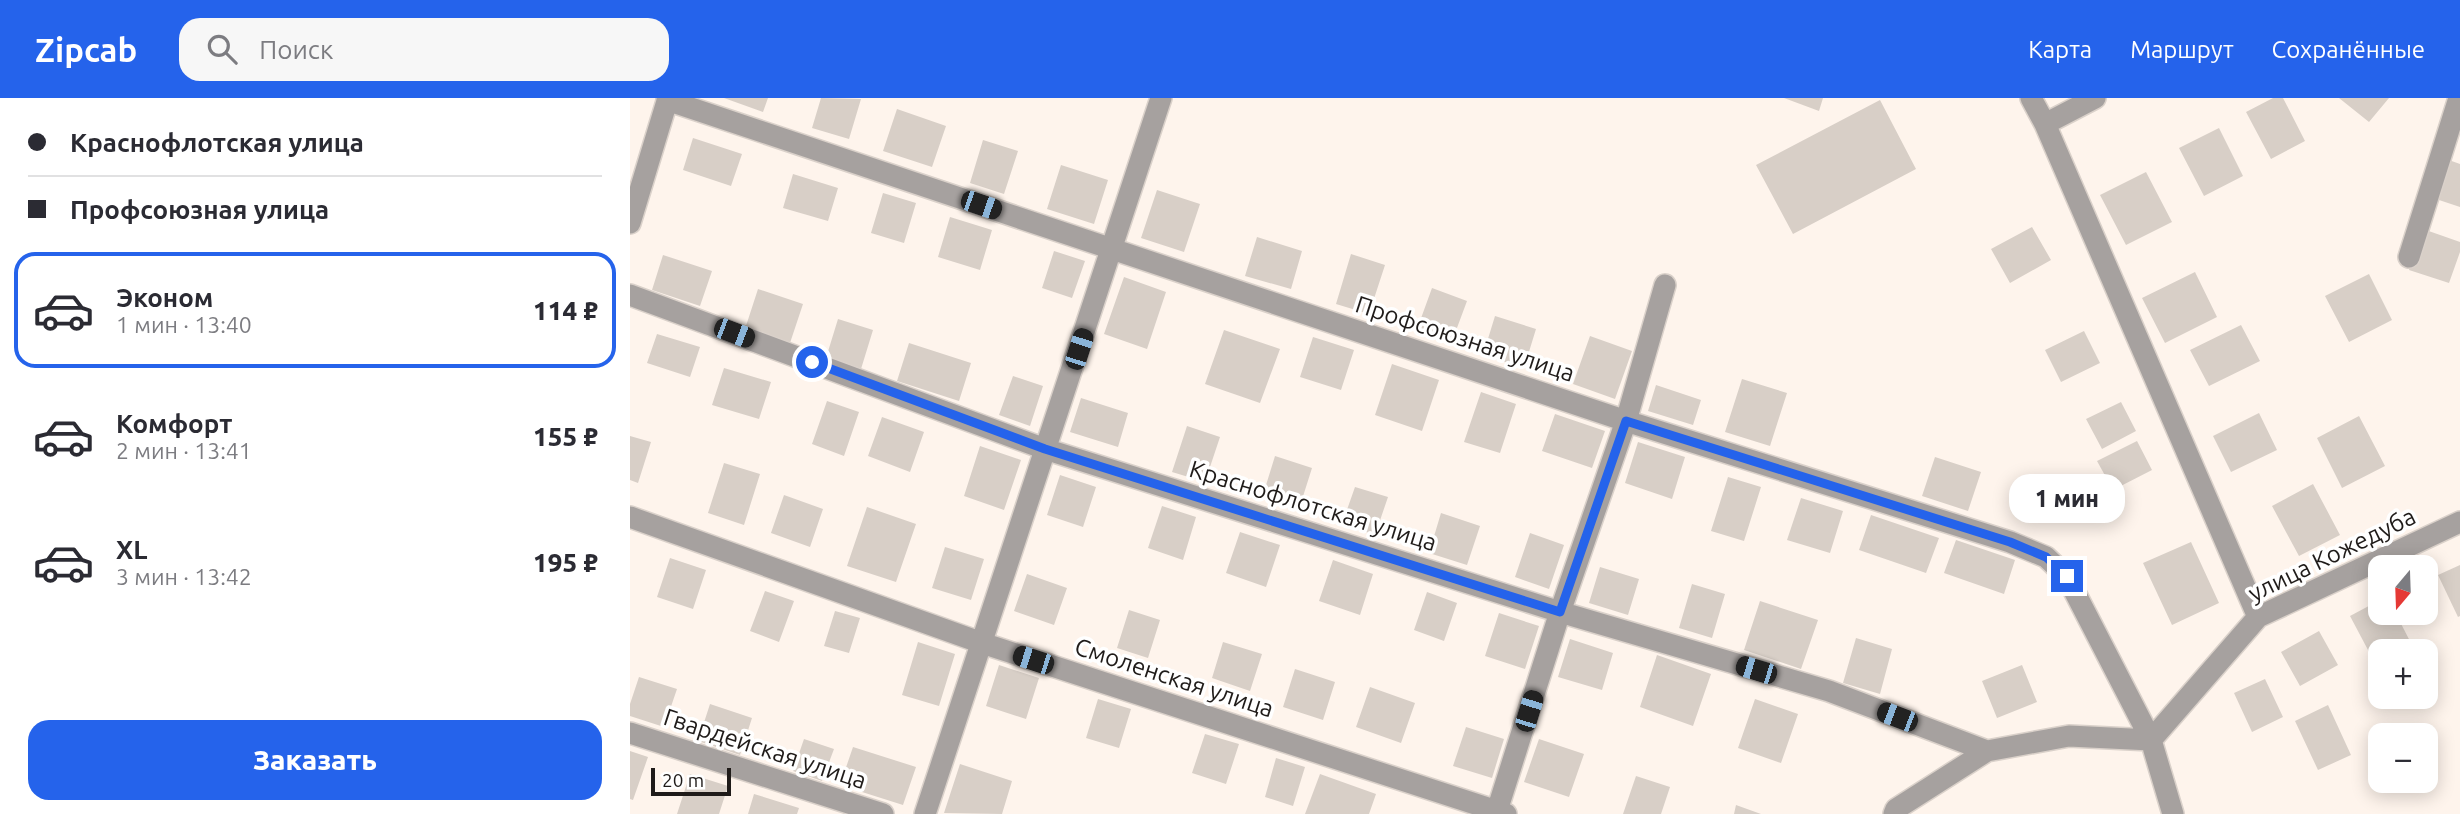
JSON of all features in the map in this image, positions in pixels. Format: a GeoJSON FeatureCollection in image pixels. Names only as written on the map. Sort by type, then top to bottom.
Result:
{"type":"FeatureCollection","features":[{"type":"Feature","properties":{"kind":"street"},"geometry":{"type":"LineString","coordinates":[[925,814],[1161,98]]}},
{"type":"Feature","properties":{"kind":"street"},"geometry":{"type":"LineString","coordinates":[[2031,98],[2045,124],[2258,617]]}},
{"type":"Feature","properties":{"kind":"street"},"geometry":{"type":"LineString","coordinates":[[2045,124],[2095,98]]}},
{"type":"Feature","properties":{"kind":"street"},"geometry":{"type":"LineString","coordinates":[[2409,257],[2459,98]]}},
{"type":"Feature","properties":{"kind":"street"},"geometry":{"type":"LineString","coordinates":[[630,223],[667,99]]}},
{"type":"Feature","properties":{"kind":"street","name":"Профсоюзная улица"},"geometry":{"type":"LineString","coordinates":[[667,99],[1626,421],[2010,542],[2046,557],[2067,576],[2151,740],[2173,814]]}},
{"type":"Feature","properties":{"kind":"street"},"geometry":{"type":"LineString","coordinates":[[1500,813],[1560,612],[1626,421],[1665,285]]}},
{"type":"Feature","properties":{"kind":"street","name":"Краснофлотская улица"},"geometry":{"type":"LineString","coordinates":[[630,295],[1045,449],[1560,612],[1829,691],[1987,751]]}},
{"type":"Feature","properties":{"kind":"street","name":"Смоленская улица"},"geometry":{"type":"LineString","coordinates":[[630,517],[982,643],[1500,813]]}},
{"type":"Feature","properties":{"kind":"street","name":"улица Кожедуба"},"geometry":{"type":"LineString","coordinates":[[2151,740],[2258,617],[2460,522]]}},
{"type":"Feature","properties":{"kind":"street","name":"Гвардейская улица"},"geometry":{"type":"LineString","coordinates":[[630,733],[883,814]]}},
{"type":"Feature","properties":{"kind":"street"},"geometry":{"type":"LineString","coordinates":[[1894,814],[1896,809],[1987,751],[2069,736],[2151,740]]}},
{"type":"Feature","properties":{"kind":"building"},"geometry":{"type":"Polygon","coordinates":[[[724,98],[768,98],[763,112],[724,98]]]}},
{"type":"Feature","properties":{"kind":"building"},"geometry":{"type":"Polygon","coordinates":[[[821,98],[861,99],[849,139],[812,128],[821,98]]]}},
{"type":"Feature","properties":{"kind":"building"},"geometry":{"type":"Polygon","coordinates":[[[1784,98],[1823,98],[1819,111],[1784,98]]]}},
{"type":"Feature","properties":{"kind":"building"},"geometry":{"type":"Polygon","coordinates":[[[2273,98],[2283,98],[2305,141],[2271,159],[2246,112],[2273,98]]]}},
{"type":"Feature","properties":{"kind":"building"},"geometry":{"type":"Polygon","coordinates":[[[2339,98],[2389,98],[2369,122],[2339,98]]]}},
{"type":"Feature","properties":{"kind":"building"},"geometry":{"type":"Polygon","coordinates":[[[1880,100],[1916,169],[1793,234],[1756,165],[1880,100]]]}},
{"type":"Feature","properties":{"kind":"building"},"geometry":{"type":"Polygon","coordinates":[[[897,109],[946,126],[932,167],[883,151],[897,109]]]}},
{"type":"Feature","properties":{"kind":"building"},"geometry":{"type":"Polygon","coordinates":[[[2219,128],[2243,176],[2204,196],[2179,148],[2219,128]]]}},
{"type":"Feature","properties":{"kind":"building"},"geometry":{"type":"Polygon","coordinates":[[[693,138],[742,154],[731,186],[683,170],[693,138]]]}},
{"type":"Feature","properties":{"kind":"building"},"geometry":{"type":"Polygon","coordinates":[[[983,140],[1018,151],[1004,194],[970,183],[983,140]]]}},
{"type":"Feature","properties":{"kind":"building"},"geometry":{"type":"Polygon","coordinates":[[[2446,159],[2460,164],[2460,207],[2433,198],[2446,159]]]}},
{"type":"Feature","properties":{"kind":"building"},"geometry":{"type":"Polygon","coordinates":[[[1061,165],[1108,180],[1094,224],[1047,209],[1061,165]]]}},
{"type":"Feature","properties":{"kind":"building"},"geometry":{"type":"Polygon","coordinates":[[[2146,172],[2172,222],[2126,245],[2100,195],[2146,172]]]}},
{"type":"Feature","properties":{"kind":"building"},"geometry":{"type":"Polygon","coordinates":[[[793,174],[838,188],[828,221],[783,208],[793,174]]]}},
{"type":"Feature","properties":{"kind":"building"},"geometry":{"type":"Polygon","coordinates":[[[1157,190],[1200,204],[1184,252],[1141,238],[1157,190]]]}},
{"type":"Feature","properties":{"kind":"building"},"geometry":{"type":"Polygon","coordinates":[[[883,193],[916,203],[904,243],[871,233],[883,193]]]}},
{"type":"Feature","properties":{"kind":"building"},"geometry":{"type":"Polygon","coordinates":[[[950,217],[992,230],[980,270],[938,257],[950,217]]]}},
{"type":"Feature","properties":{"kind":"building"},"geometry":{"type":"Polygon","coordinates":[[[2032,227],[2051,260],[2010,283],[1991,249],[2032,227]]]}},
{"type":"Feature","properties":{"kind":"building"},"geometry":{"type":"Polygon","coordinates":[[[2423,229],[2460,242],[2460,252],[2449,283],[2409,270],[2423,229]]]}},
{"type":"Feature","properties":{"kind":"building"},"geometry":{"type":"Polygon","coordinates":[[[1257,237],[1302,251],[1291,289],[1245,276],[1257,237]]]}},
{"type":"Feature","properties":{"kind":"building"},"geometry":{"type":"Polygon","coordinates":[[[1054,251],[1085,261],[1072,298],[1042,288],[1054,251]]]}},
{"type":"Feature","properties":{"kind":"building"},"geometry":{"type":"Polygon","coordinates":[[[1351,254],[1385,265],[1369,314],[1336,304],[1351,254]]]}},
{"type":"Feature","properties":{"kind":"building"},"geometry":{"type":"Polygon","coordinates":[[[663,255],[712,271],[700,306],[652,290],[663,255]]]}},
{"type":"Feature","properties":{"kind":"building"},"geometry":{"type":"Polygon","coordinates":[[[2195,272],[2217,317],[2165,343],[2142,298],[2195,272]]]}},
{"type":"Feature","properties":{"kind":"building"},"geometry":{"type":"Polygon","coordinates":[[[2369,274],[2392,320],[2349,342],[2325,296],[2369,274]]]}},
{"type":"Feature","properties":{"kind":"building"},"geometry":{"type":"Polygon","coordinates":[[[1124,277],[1166,292],[1147,349],[1104,334],[1124,277]]]}},
{"type":"Feature","properties":{"kind":"building"},"geometry":{"type":"Polygon","coordinates":[[[1432,288],[1467,301],[1451,344],[1416,332],[1432,288]]]}},
{"type":"Feature","properties":{"kind":"building"},"geometry":{"type":"Polygon","coordinates":[[[758,289],[803,304],[790,343],[745,329],[758,289]]]}},
{"type":"Feature","properties":{"kind":"building"},"geometry":{"type":"Polygon","coordinates":[[[1495,316],[1536,329],[1524,368],[1483,355],[1495,316]]]}},
{"type":"Feature","properties":{"kind":"building"},"geometry":{"type":"Polygon","coordinates":[[[838,319],[873,330],[861,369],[826,358],[838,319]]]}},
{"type":"Feature","properties":{"kind":"building"},"geometry":{"type":"Polygon","coordinates":[[[2241,325],[2260,361],[2209,386],[2190,350],[2241,325]]]}},
{"type":"Feature","properties":{"kind":"building"},"geometry":{"type":"Polygon","coordinates":[[[1224,330],[1280,349],[1260,403],[1205,384],[1224,330]]]}},
{"type":"Feature","properties":{"kind":"building"},"geometry":{"type":"Polygon","coordinates":[[[2084,331],[2100,363],[2061,382],[2045,350],[2084,331]]]}},
{"type":"Feature","properties":{"kind":"building"},"geometry":{"type":"Polygon","coordinates":[[[657,334],[700,347],[690,377],[647,363],[657,334]]]}},
{"type":"Feature","properties":{"kind":"building"},"geometry":{"type":"Polygon","coordinates":[[[1590,336],[1632,351],[1615,399],[1573,384],[1590,336]]]}},
{"type":"Feature","properties":{"kind":"building"},"geometry":{"type":"Polygon","coordinates":[[[1313,337],[1354,350],[1341,390],[1300,377],[1313,337]]]}},
{"type":"Feature","properties":{"kind":"building"},"geometry":{"type":"Polygon","coordinates":[[[909,343],[971,363],[959,401],[897,381],[909,343]]]}},
{"type":"Feature","properties":{"kind":"building"},"geometry":{"type":"Polygon","coordinates":[[[1392,364],[1439,380],[1422,431],[1375,415],[1392,364]]]}},
{"type":"Feature","properties":{"kind":"building"},"geometry":{"type":"Polygon","coordinates":[[[724,368],[771,382],[759,419],[712,405],[724,368]]]}},
{"type":"Feature","properties":{"kind":"building"},"geometry":{"type":"Polygon","coordinates":[[[1013,376],[1043,386],[1030,426],[999,415],[1013,376]]]}},
{"type":"Feature","properties":{"kind":"building"},"geometry":{"type":"Polygon","coordinates":[[[1742,379],[1787,393],[1770,446],[1725,432],[1742,379]]]}},
{"type":"Feature","properties":{"kind":"building"},"geometry":{"type":"Polygon","coordinates":[[[1656,385],[1701,400],[1693,425],[1648,411],[1656,385]]]}},
{"type":"Feature","properties":{"kind":"building"},"geometry":{"type":"Polygon","coordinates":[[[1481,392],[1516,404],[1500,453],[1464,442],[1481,392]]]}},
{"type":"Feature","properties":{"kind":"building"},"geometry":{"type":"Polygon","coordinates":[[[1081,398],[1128,413],[1118,447],[1070,432],[1081,398]]]}},
{"type":"Feature","properties":{"kind":"building"},"geometry":{"type":"Polygon","coordinates":[[[827,401],[859,412],[844,456],[812,444],[827,401]]]}},
{"type":"Feature","properties":{"kind":"building"},"geometry":{"type":"Polygon","coordinates":[[[2121,402],[2136,431],[2102,449],[2086,419],[2121,402]]]}},
{"type":"Feature","properties":{"kind":"building"},"geometry":{"type":"Polygon","coordinates":[[[2259,413],[2277,450],[2231,472],[2213,436],[2259,413]]]}},
{"type":"Feature","properties":{"kind":"building"},"geometry":{"type":"Polygon","coordinates":[[[1555,414],[1605,431],[1592,468],[1542,451],[1555,414]]]}},
{"type":"Feature","properties":{"kind":"building"},"geometry":{"type":"Polygon","coordinates":[[[2359,416],[2385,466],[2342,488],[2317,438],[2359,416]]]}},
{"type":"Feature","properties":{"kind":"building"},"geometry":{"type":"Polygon","coordinates":[[[882,417],[924,432],[910,472],[868,456],[882,417]]]}},
{"type":"Feature","properties":{"kind":"building"},"geometry":{"type":"Polygon","coordinates":[[[1187,426],[1220,437],[1205,482],[1172,472],[1187,426]]]}},
{"type":"Feature","properties":{"kind":"building"},"geometry":{"type":"Polygon","coordinates":[[[630,436],[651,442],[638,483],[630,480],[630,436]]]}},
{"type":"Feature","properties":{"kind":"building"},"geometry":{"type":"Polygon","coordinates":[[[2137,441],[2152,470],[2113,490],[2097,461],[2137,441]]]}},
{"type":"Feature","properties":{"kind":"building"},"geometry":{"type":"Polygon","coordinates":[[[1638,442],[1685,457],[1672,499],[1625,483],[1638,442]]]}},
{"type":"Feature","properties":{"kind":"building"},"geometry":{"type":"Polygon","coordinates":[[[980,446],[1021,460],[1004,510],[964,496],[980,446]]]}},
{"type":"Feature","properties":{"kind":"building"},"geometry":{"type":"Polygon","coordinates":[[[1275,456],[1312,468],[1299,509],[1262,498],[1275,456]]]}},
{"type":"Feature","properties":{"kind":"building"},"geometry":{"type":"Polygon","coordinates":[[[1935,457],[1981,472],[1968,511],[1922,496],[1935,457]]]}},
{"type":"Feature","properties":{"kind":"building"},"geometry":{"type":"Polygon","coordinates":[[[724,463],[760,474],[744,525],[708,513],[724,463]]]}},
{"type":"Feature","properties":{"kind":"building"},"geometry":{"type":"Polygon","coordinates":[[[1060,475],[1096,487],[1083,527],[1047,515],[1060,475]]]}},
{"type":"Feature","properties":{"kind":"building"},"geometry":{"type":"Polygon","coordinates":[[[1728,477],[1761,487],[1744,541],[1711,531],[1728,477]]]}},
{"type":"Feature","properties":{"kind":"building"},"geometry":{"type":"Polygon","coordinates":[[[2313,484],[2340,535],[2299,556],[2272,506],[2313,484]]]}},
{"type":"Feature","properties":{"kind":"building"},"geometry":{"type":"Polygon","coordinates":[[[1355,487],[1388,497],[1375,535],[1342,524],[1355,487]]]}},
{"type":"Feature","properties":{"kind":"building"},"geometry":{"type":"Polygon","coordinates":[[[784,495],[823,509],[810,547],[771,533],[784,495]]]}},
{"type":"Feature","properties":{"kind":"building"},"geometry":{"type":"Polygon","coordinates":[[[1801,498],[1843,511],[1830,553],[1787,540],[1801,498]]]}},
{"type":"Feature","properties":{"kind":"building"},"geometry":{"type":"Polygon","coordinates":[[[1162,506],[1196,517],[1183,560],[1148,548],[1162,506]]]}},
{"type":"Feature","properties":{"kind":"building"},"geometry":{"type":"Polygon","coordinates":[[[867,507],[916,524],[896,582],[847,566],[867,507]]]}},
{"type":"Feature","properties":{"kind":"building"},"geometry":{"type":"Polygon","coordinates":[[[1441,513],[1480,526],[1467,565],[1429,553],[1441,513]]]}},
{"type":"Feature","properties":{"kind":"building"},"geometry":{"type":"Polygon","coordinates":[[[1871,515],[1939,538],[1926,573],[1859,550],[1871,515]]]}},
{"type":"Feature","properties":{"kind":"building"},"geometry":{"type":"Polygon","coordinates":[[[1240,532],[1280,545],[1266,587],[1226,573],[1240,532]]]}},
{"type":"Feature","properties":{"kind":"building"},"geometry":{"type":"Polygon","coordinates":[[[1530,533],[1564,545],[1549,589],[1515,577],[1530,533]]]}},
{"type":"Feature","properties":{"kind":"building"},"geometry":{"type":"Polygon","coordinates":[[[1956,540],[2015,560],[2004,594],[1944,573],[1956,540]]]}},
{"type":"Feature","properties":{"kind":"building"},"geometry":{"type":"Polygon","coordinates":[[[2191,542],[2219,603],[2172,625],[2143,563],[2191,542]]]}},
{"type":"Feature","properties":{"kind":"building"},"geometry":{"type":"Polygon","coordinates":[[[945,547],[984,559],[971,600],[932,588],[945,547]]]}},
{"type":"Feature","properties":{"kind":"building"},"geometry":{"type":"Polygon","coordinates":[[[670,558],[706,570],[693,609],[657,597],[670,558]]]}},
{"type":"Feature","properties":{"kind":"building"},"geometry":{"type":"Polygon","coordinates":[[[1333,560],[1373,574],[1360,615],[1319,601],[1333,560]]]}},
{"type":"Feature","properties":{"kind":"building"},"geometry":{"type":"Polygon","coordinates":[[[2460,565],[2460,616],[2458,617],[2438,575],[2460,565]]]}},
{"type":"Feature","properties":{"kind":"building"},"geometry":{"type":"Polygon","coordinates":[[[1600,567],[1639,579],[1628,615],[1589,603],[1600,567]]]}},
{"type":"Feature","properties":{"kind":"building"},"geometry":{"type":"Polygon","coordinates":[[[1027,574],[1067,588],[1054,625],[1014,611],[1027,574]]]}},
{"type":"Feature","properties":{"kind":"building"},"geometry":{"type":"Polygon","coordinates":[[[1692,584],[1725,594],[1712,638],[1679,628],[1692,584]]]}},
{"type":"Feature","properties":{"kind":"building"},"geometry":{"type":"Polygon","coordinates":[[[765,591],[794,601],[779,642],[750,631],[765,591]]]}},
{"type":"Feature","properties":{"kind":"building"},"geometry":{"type":"Polygon","coordinates":[[[1427,592],[1457,603],[1444,641],[1414,630],[1427,592]]]}},
{"type":"Feature","properties":{"kind":"building"},"geometry":{"type":"Polygon","coordinates":[[[1760,601],[1818,620],[1801,669],[1744,650],[1760,601]]]}},
{"type":"Feature","properties":{"kind":"building"},"geometry":{"type":"Polygon","coordinates":[[[2368,606],[2368,625],[2402,625],[2409,639],[2368,639],[2368,650],[2350,616],[2368,606]]]}},
{"type":"Feature","properties":{"kind":"building"},"geometry":{"type":"Polygon","coordinates":[[[1129,610],[1160,620],[1148,658],[1117,648],[1129,610]]]}},
{"type":"Feature","properties":{"kind":"building"},"geometry":{"type":"Polygon","coordinates":[[[835,611],[860,618],[849,653],[824,646],[835,611]]]}},
{"type":"Feature","properties":{"kind":"building"},"geometry":{"type":"Polygon","coordinates":[[[1499,613],[1539,626],[1525,669],[1485,656],[1499,613]]]}},
{"type":"Feature","properties":{"kind":"building"},"geometry":{"type":"Polygon","coordinates":[[[2319,631],[2338,665],[2300,686],[2281,652],[2319,631]]]}},
{"type":"Feature","properties":{"kind":"building"},"geometry":{"type":"Polygon","coordinates":[[[1856,638],[1892,649],[1880,694],[1843,683],[1856,638]]]}},
{"type":"Feature","properties":{"kind":"building"},"geometry":{"type":"Polygon","coordinates":[[[1570,639],[1613,653],[1602,690],[1558,677],[1570,639]]]}},
{"type":"Feature","properties":{"kind":"building"},"geometry":{"type":"Polygon","coordinates":[[[918,642],[955,654],[939,706],[902,695],[918,642]]]}},
{"type":"Feature","properties":{"kind":"building"},"geometry":{"type":"Polygon","coordinates":[[[1223,642],[1262,654],[1250,691],[1212,678],[1223,642]]]}},
{"type":"Feature","properties":{"kind":"building"},"geometry":{"type":"Polygon","coordinates":[[[1657,655],[1711,674],[1693,726],[1640,707],[1657,655]]]}},
{"type":"Feature","properties":{"kind":"building"},"geometry":{"type":"Polygon","coordinates":[[[999,665],[1039,678],[1026,719],[986,706],[999,665]]]}},
{"type":"Feature","properties":{"kind":"building"},"geometry":{"type":"Polygon","coordinates":[[[2022,665],[2037,702],[1997,718],[1982,681],[2022,665]]]}},
{"type":"Feature","properties":{"kind":"building"},"geometry":{"type":"Polygon","coordinates":[[[1295,669],[1335,682],[1323,720],[1283,707],[1295,669]]]}},
{"type":"Feature","properties":{"kind":"building"},"geometry":{"type":"Polygon","coordinates":[[[639,677],[677,689],[664,727],[630,716],[630,704],[639,677]]]}},
{"type":"Feature","properties":{"kind":"building"},"geometry":{"type":"Polygon","coordinates":[[[2265,679],[2283,717],[2252,732],[2234,693],[2265,679]]]}},
{"type":"Feature","properties":{"kind":"building"},"geometry":{"type":"Polygon","coordinates":[[[1370,687],[1415,703],[1401,743],[1356,727],[1370,687]]]}},
{"type":"Feature","properties":{"kind":"building"},"geometry":{"type":"Polygon","coordinates":[[[1098,699],[1131,709],[1119,748],[1086,738],[1098,699]]]}},
{"type":"Feature","properties":{"kind":"building"},"geometry":{"type":"Polygon","coordinates":[[[1755,699],[1798,714],[1781,763],[1738,748],[1755,699]]]}},
{"type":"Feature","properties":{"kind":"building"},"geometry":{"type":"Polygon","coordinates":[[[710,704],[752,718],[740,755],[698,741],[710,704]]]}},
{"type":"Feature","properties":{"kind":"building"},"geometry":{"type":"Polygon","coordinates":[[[2328,705],[2351,755],[2318,770],[2295,721],[2328,705]]]}},
{"type":"Feature","properties":{"kind":"building"},"geometry":{"type":"Polygon","coordinates":[[[1466,727],[1504,739],[1492,778],[1453,766],[1466,727]]]}},
{"type":"Feature","properties":{"kind":"building"},"geometry":{"type":"Polygon","coordinates":[[[1205,734],[1239,744],[1226,784],[1192,773],[1205,734]]]}},
{"type":"Feature","properties":{"kind":"building"},"geometry":{"type":"Polygon","coordinates":[[[804,739],[834,749],[822,781],[793,771],[804,739]]]}},
{"type":"Feature","properties":{"kind":"building"},"geometry":{"type":"Polygon","coordinates":[[[1539,739],[1584,754],[1569,797],[1524,782],[1539,739]]]}},
{"type":"Feature","properties":{"kind":"building"},"geometry":{"type":"Polygon","coordinates":[[[853,747],[916,767],[903,805],[840,785],[853,747]]]}},
{"type":"Feature","properties":{"kind":"building"},"geometry":{"type":"Polygon","coordinates":[[[630,751],[648,757],[633,800],[630,799],[630,751]]]}},
{"type":"Feature","properties":{"kind":"building"},"geometry":{"type":"Polygon","coordinates":[[[1276,758],[1305,767],[1293,806],[1265,797],[1276,758]]]}},
{"type":"Feature","properties":{"kind":"building"},"geometry":{"type":"Polygon","coordinates":[[[960,764],[1012,781],[1002,814],[944,813],[960,764]]]}},
{"type":"Feature","properties":{"kind":"building"},"geometry":{"type":"Polygon","coordinates":[[[690,774],[728,786],[719,814],[677,814],[690,774]]]}},
{"type":"Feature","properties":{"kind":"building"},"geometry":{"type":"Polygon","coordinates":[[[1320,774],[1376,794],[1369,814],[1305,814],[1320,774]]]}},
{"type":"Feature","properties":{"kind":"building"},"geometry":{"type":"Polygon","coordinates":[[[1636,776],[1670,787],[1661,814],[1623,814],[1636,776]]]}},
{"type":"Feature","properties":{"kind":"building"},"geometry":{"type":"Polygon","coordinates":[[[754,794],[799,808],[797,814],[748,814],[754,794]]]}},
{"type":"Feature","properties":{"kind":"building"},"geometry":{"type":"Polygon","coordinates":[[[1736,805],[1761,814],[1734,814],[1736,805]]]}},
{"type":"Feature","properties":{"kind":"route"},"geometry":{"type":"LineString","coordinates":[[812,362],[1045,449],[1560,612],[1626,421],[2010,542],[2046,557],[2067,576]]}}]}
